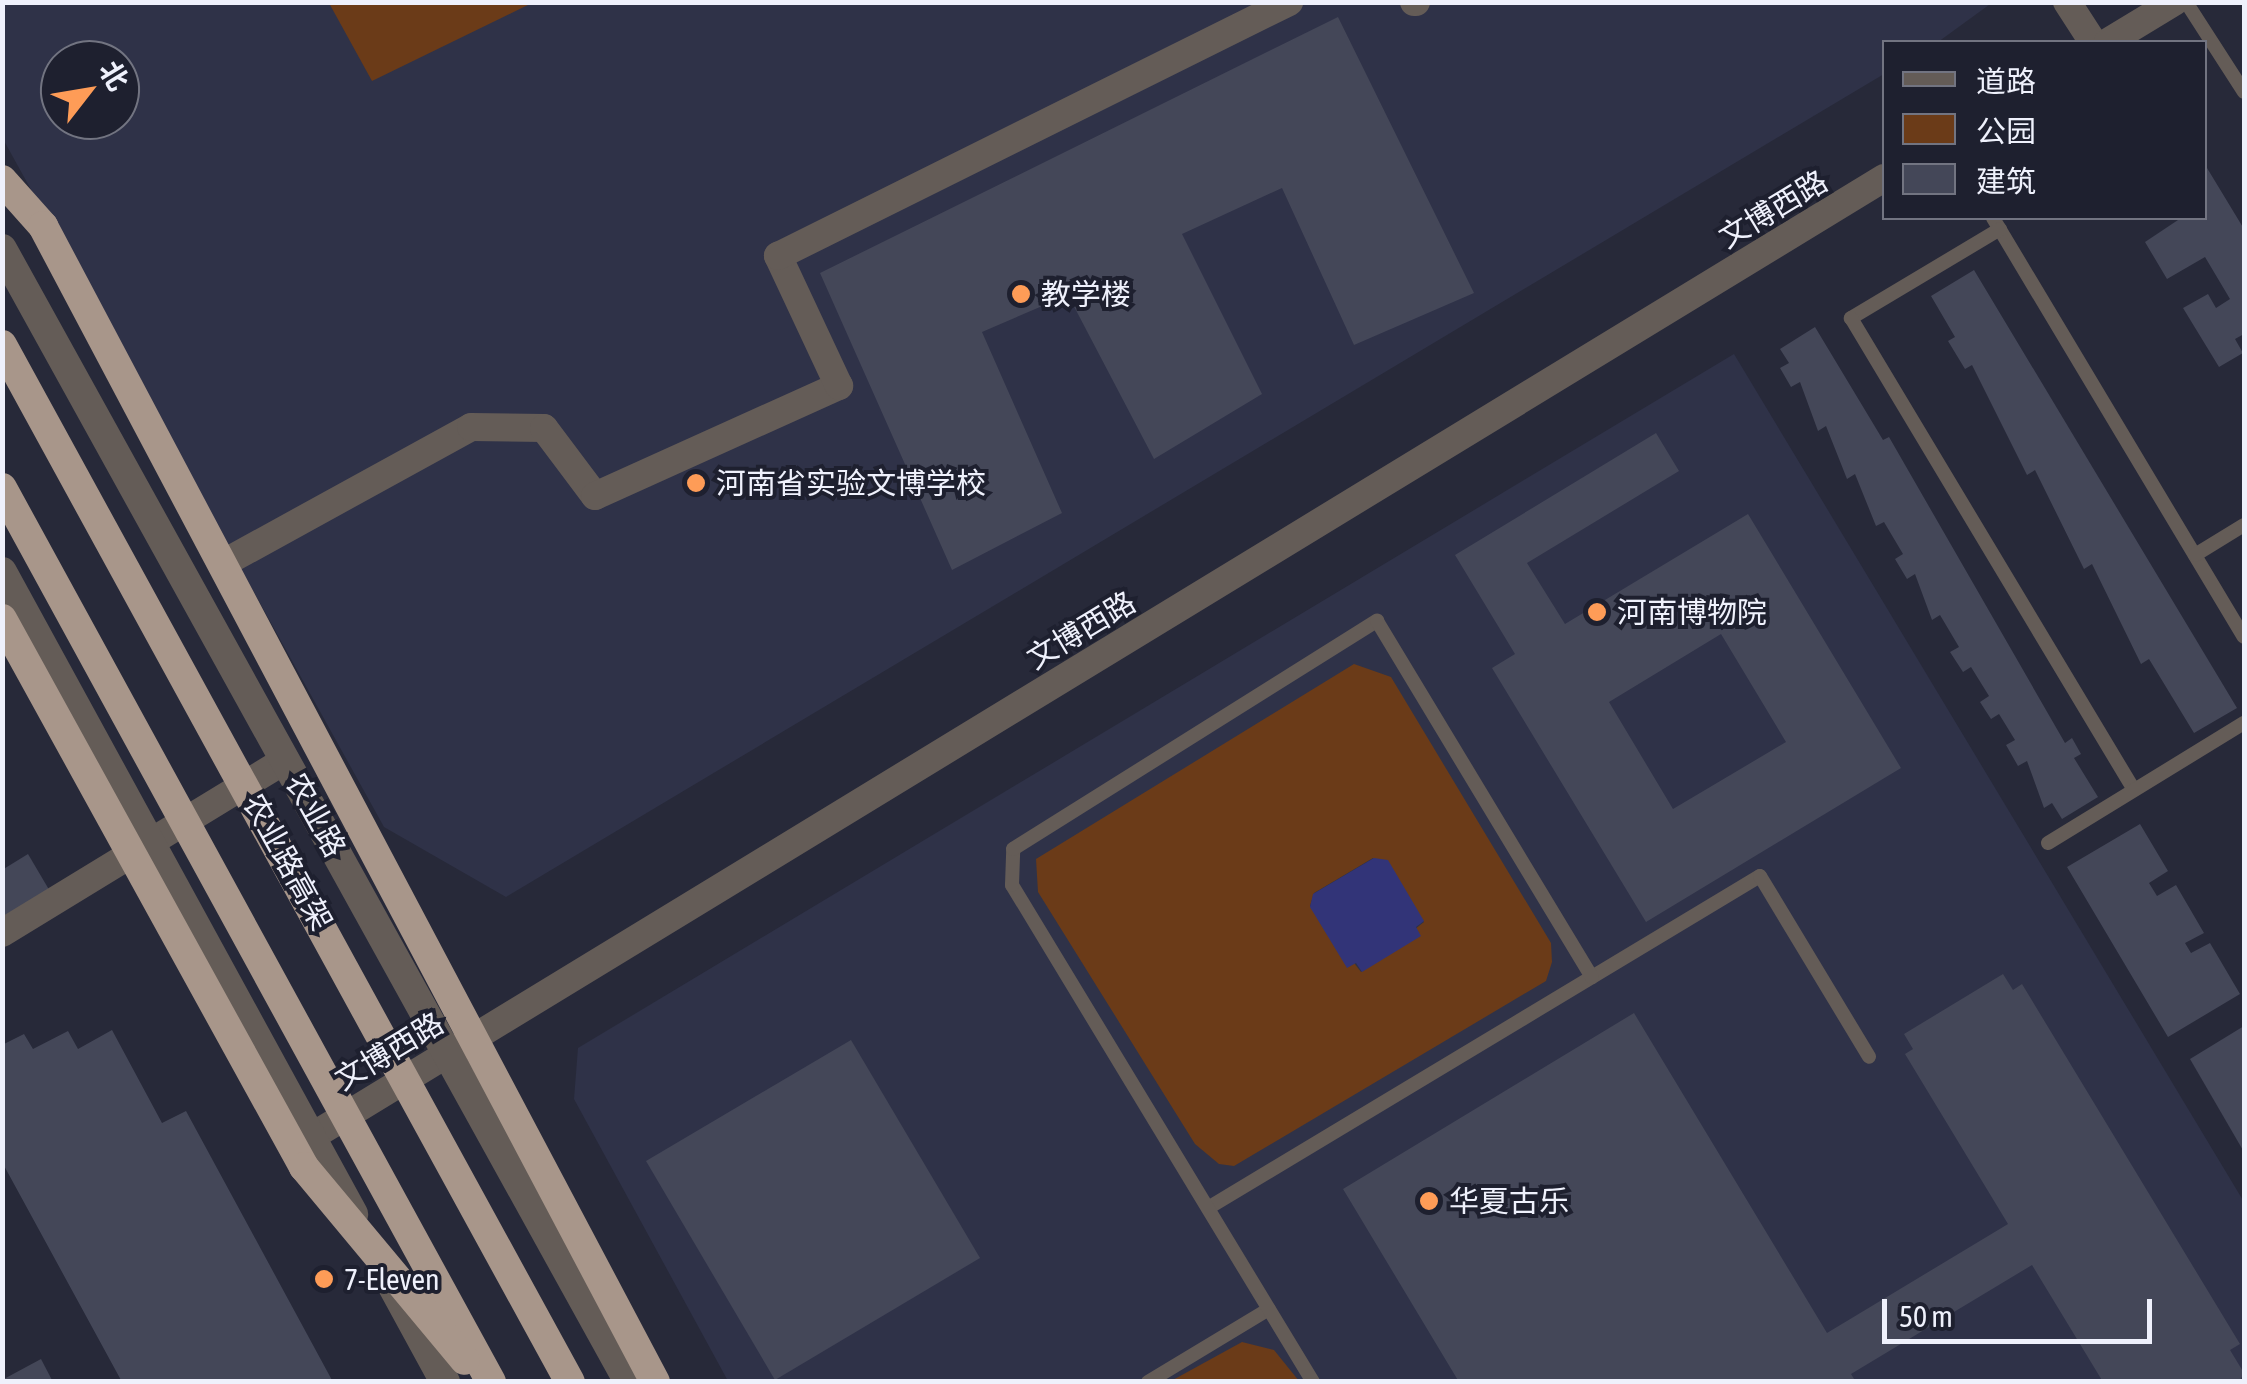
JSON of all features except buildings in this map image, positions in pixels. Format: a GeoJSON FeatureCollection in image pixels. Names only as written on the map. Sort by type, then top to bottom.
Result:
{"type":"FeatureCollection","features":[{"type":"Feature","properties":{"kind":"highway"},"geometry":{"type":"LineString","coordinates":[[2,180],[43,226],[654,1382]]}},
{"type":"Feature","properties":{"kind":"highway","name":"农业路高架"},"geometry":{"type":"LineString","coordinates":[[2,345],[570,1382]]}},
{"type":"Feature","properties":{"kind":"highway"},"geometry":{"type":"LineString","coordinates":[[2,488],[492,1382]]}},
{"type":"Feature","properties":{"kind":"highway"},"geometry":{"type":"LineString","coordinates":[[2,619],[304,1167],[482,1382]]}},
{"type":"Feature","properties":{"kind":"street"},"geometry":{"type":"LineString","coordinates":[[222,564],[471,427],[544,428],[595,496],[838,386],[778,256],[1289,2]]}},
{"type":"Feature","properties":{"kind":"street"},"geometry":{"type":"LineString","coordinates":[[2067,2],[2092,40]]}},
{"type":"Feature","properties":{"kind":"street"},"geometry":{"type":"LineString","coordinates":[[2111,40],[2174,2]]}},
{"type":"Feature","properties":{"kind":"street","name":"文博西路"},"geometry":{"type":"LineString","coordinates":[[311,1137],[1882,179]]}},
{"type":"Feature","properties":{"kind":"street","name":"农业路"},"geometry":{"type":"LineString","coordinates":[[2,249],[628,1382]]}},
{"type":"Feature","properties":{"kind":"street"},"geometry":{"type":"LineString","coordinates":[[2,572],[444,1382]]}},
{"type":"Feature","properties":{"kind":"street"},"geometry":{"type":"LineString","coordinates":[[2,932],[286,760]]}},
{"type":"Feature","properties":{"kind":"lane"},"geometry":{"type":"LineString","coordinates":[[2186,2],[2244,92]]}},
{"type":"Feature","properties":{"kind":"lane"},"geometry":{"type":"LineString","coordinates":[[2134,790],[1851,318],[1996,223],[2244,637]]}},
{"type":"Feature","properties":{"kind":"lane"},"geometry":{"type":"LineString","coordinates":[[2195,555],[2244,525]]}},
{"type":"Feature","properties":{"kind":"lane"},"geometry":{"type":"LineString","coordinates":[[1313,1382],[1012,885],[1012,849],[1377,621],[1592,977]]}},
{"type":"Feature","properties":{"kind":"lane"},"geometry":{"type":"LineString","coordinates":[[2048,842],[2244,723]]}},
{"type":"Feature","properties":{"kind":"lane"},"geometry":{"type":"LineString","coordinates":[[1208,1208],[1760,876],[1870,1057]]}},
{"type":"Feature","properties":{"kind":"lane"},"geometry":{"type":"LineString","coordinates":[[1148,1382],[1269,1309]]}},
{"type":"Feature","properties":{"kind":"shaded area","name":"河南省实验文博学校"},"geometry":{"type":"Polygon","coordinates":[[[1993,2],[1941,40],[1882,40],[1882,75],[506,897],[384,827],[3,139],[2,3],[1993,2]]]}},
{"type":"Feature","properties":{"kind":"shaded area","name":"河南博物院"},"geometry":{"type":"Polygon","coordinates":[[[1734,354],[2244,1202],[2244,1381],[728,1381],[574,1099],[578,1048],[1734,354]]]}},
{"type":"Feature","properties":{"kind":"shaded area"},"geometry":{"type":"Polygon","coordinates":[[[1374,858],[1388,860],[1424,921],[1416,927],[1421,936],[1362,972],[1356,963],[1347,968],[1310,907],[1313,894],[1374,858]]]}},
{"type":"Feature","properties":{"kind":"green space"},"geometry":{"type":"Polygon","coordinates":[[[329,3],[532,3],[372,81],[329,3]]]}},
{"type":"Feature","properties":{"kind":"green space"},"geometry":{"type":"Polygon","coordinates":[[[1354,664],[1391,677],[1551,943],[1552,962],[1546,981],[1234,1166],[1219,1164],[1195,1144],[1038,892],[1036,859],[1354,664]],[[1373,858],[1314,893],[1310,906],[1361,972],[1424,922],[1373,858]]]}},
{"type":"Feature","properties":{"kind":"green space"},"geometry":{"type":"Polygon","coordinates":[[[1242,1342],[1274,1350],[1299,1381],[1171,1381],[1242,1342]]]}},
{"type":"Feature","properties":{"kind":"place","name":"教学楼"},"geometry":{"type":"Point","coordinates":[1021,294]}},
{"type":"Feature","properties":{"kind":"place","name":"河南省实验文博学校"},"geometry":{"type":"Point","coordinates":[696,483]}},
{"type":"Feature","properties":{"kind":"place","name":"河南博物院"},"geometry":{"type":"Point","coordinates":[1597,612]}},
{"type":"Feature","properties":{"kind":"place","name":"华夏古乐"},"geometry":{"type":"Point","coordinates":[1429,1201]}},
{"type":"Feature","properties":{"kind":"place","name":"7-Eleven"},"geometry":{"type":"Point","coordinates":[324,1279]}}]}
